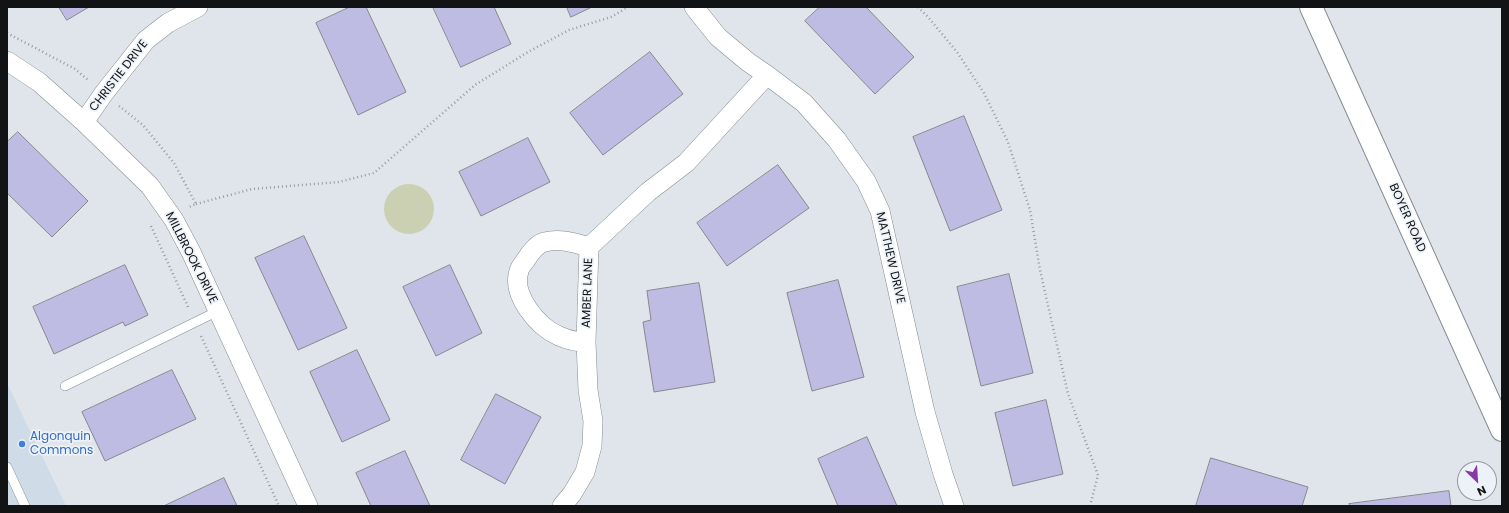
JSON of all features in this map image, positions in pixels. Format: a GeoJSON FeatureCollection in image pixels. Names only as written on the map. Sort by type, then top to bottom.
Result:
{"type":"FeatureCollection","features":[{"type":"Feature","properties":{"kind":"street","name":"CHRISTIE DRIVE"},"geometry":{"type":"LineString","coordinates":[[84,122],[104,93],[146,40],[168,23],[198,7]]}},
{"type":"Feature","properties":{"kind":"street","name":"MATTHEW DRIVE"},"geometry":{"type":"LineString","coordinates":[[694,7],[718,36],[748,62],[768,75],[804,103],[837,140],[866,182],[880,211],[925,412],[954,506]]}},
{"type":"Feature","properties":{"kind":"street","name":"BOYER ROAD"},"geometry":{"type":"LineString","coordinates":[[1311,7],[1502,430]]}},
{"type":"Feature","properties":{"kind":"street","name":"MILLBROOK DRIVE"},"geometry":{"type":"LineString","coordinates":[[7,61],[39,82],[84,122],[150,186],[177,226],[191,252],[308,506]]}},
{"type":"Feature","properties":{"kind":"street","name":"AMBER LANE"},"geometry":{"type":"LineString","coordinates":[[562,506],[572,494],[584,472],[592,446],[593,421],[588,390],[586,342],[590,248],[648,192],[686,163],[768,75]]}},
{"type":"Feature","properties":{"kind":"street"},"geometry":{"type":"LineString","coordinates":[[586,342],[574,342],[558,336],[539,322],[525,304],[517,288],[519,270],[530,253],[543,242],[564,240],[590,248]]}},
{"type":"Feature","properties":{"kind":"lane"},"geometry":{"type":"LineString","coordinates":[[65,386],[218,311]]}},
{"type":"Feature","properties":{"kind":"lane"},"geometry":{"type":"LineString","coordinates":[[7,467],[25,506]]}},
{"type":"Feature","properties":{"kind":"path"},"geometry":{"type":"LineString","coordinates":[[196,204],[252,189],[339,182],[374,173],[475,85],[528,52],[569,30],[611,16],[628,7]]}},
{"type":"Feature","properties":{"kind":"path"},"geometry":{"type":"LineString","coordinates":[[918,7],[961,57],[984,93],[1008,142],[1030,210],[1040,270],[1068,394],[1098,475],[1090,506]]}},
{"type":"Feature","properties":{"kind":"shaded area","name":"Algonquin Commons"},"geometry":{"type":"Polygon","coordinates":[[[7,383],[66,506],[7,506],[7,383]]]}},
{"type":"Feature","properties":{"kind":"green space"},"geometry":{"type":"Polygon","coordinates":[[[404,184],[414,184],[427,191],[434,204],[434,214],[427,227],[414,234],[404,234],[395,230],[388,223],[384,214],[384,204],[388,195],[395,188],[404,184]]]}},
{"type":"Feature","properties":{"kind":"building"},"geometry":{"type":"Polygon","coordinates":[[[59,7],[89,7],[67,20],[59,7]]]}},
{"type":"Feature","properties":{"kind":"building"},"geometry":{"type":"Polygon","coordinates":[[[350,7],[366,7],[406,92],[358,115],[316,23],[350,7]]]}},
{"type":"Feature","properties":{"kind":"building"},"geometry":{"type":"Polygon","coordinates":[[[433,7],[494,7],[511,44],[461,67],[433,7]]]}},
{"type":"Feature","properties":{"kind":"building"},"geometry":{"type":"Polygon","coordinates":[[[567,7],[592,7],[571,17],[567,7]]]}},
{"type":"Feature","properties":{"kind":"building"},"geometry":{"type":"Polygon","coordinates":[[[820,7],[866,7],[914,57],[875,94],[805,21],[820,7]]]}},
{"type":"Feature","properties":{"kind":"building"},"geometry":{"type":"Polygon","coordinates":[[[650,52],[683,94],[603,155],[570,113],[650,52]]]}},
{"type":"Feature","properties":{"kind":"building"},"geometry":{"type":"Polygon","coordinates":[[[964,116],[1002,210],[950,231],[913,137],[964,116]]]}},
{"type":"Feature","properties":{"kind":"building"},"geometry":{"type":"Polygon","coordinates":[[[18,132],[88,201],[52,237],[7,193],[7,142],[18,132]]]}},
{"type":"Feature","properties":{"kind":"building"},"geometry":{"type":"Polygon","coordinates":[[[528,138],[550,182],[481,216],[459,172],[528,138]]]}},
{"type":"Feature","properties":{"kind":"building"},"geometry":{"type":"Polygon","coordinates":[[[778,165],[809,208],[727,266],[697,223],[778,165]]]}},
{"type":"Feature","properties":{"kind":"building"},"geometry":{"type":"Polygon","coordinates":[[[304,236],[347,328],[298,350],[255,258],[304,236]]]}},
{"type":"Feature","properties":{"kind":"building"},"geometry":{"type":"Polygon","coordinates":[[[125,265],[148,315],[125,326],[123,322],[54,354],[33,307],[125,265]]]}},
{"type":"Feature","properties":{"kind":"building"},"geometry":{"type":"Polygon","coordinates":[[[450,265],[482,333],[436,356],[403,287],[450,265]]]}},
{"type":"Feature","properties":{"kind":"building"},"geometry":{"type":"Polygon","coordinates":[[[1009,274],[1033,373],[981,386],[957,287],[1009,274]]]}},
{"type":"Feature","properties":{"kind":"building"},"geometry":{"type":"Polygon","coordinates":[[[838,280],[864,377],[812,391],[787,293],[838,280]]]}},
{"type":"Feature","properties":{"kind":"building"},"geometry":{"type":"Polygon","coordinates":[[[699,283],[715,382],[654,392],[643,322],[651,320],[647,291],[699,283]]]}},
{"type":"Feature","properties":{"kind":"building"},"geometry":{"type":"Polygon","coordinates":[[[357,350],[390,420],[342,442],[310,372],[357,350]]]}},
{"type":"Feature","properties":{"kind":"building"},"geometry":{"type":"Polygon","coordinates":[[[172,370],[196,419],[105,461],[82,412],[172,370]]]}},
{"type":"Feature","properties":{"kind":"building"},"geometry":{"type":"Polygon","coordinates":[[[496,394],[541,417],[505,484],[461,460],[496,394]]]}},
{"type":"Feature","properties":{"kind":"building"},"geometry":{"type":"Polygon","coordinates":[[[1046,400],[1063,474],[1013,486],[995,413],[1046,400]]]}},
{"type":"Feature","properties":{"kind":"building"},"geometry":{"type":"Polygon","coordinates":[[[867,437],[897,506],[838,506],[818,459],[867,437]]]}},
{"type":"Feature","properties":{"kind":"building"},"geometry":{"type":"Polygon","coordinates":[[[405,451],[430,506],[371,506],[356,473],[405,451]]]}},
{"type":"Feature","properties":{"kind":"building"},"geometry":{"type":"Polygon","coordinates":[[[1211,458],[1308,487],[1302,506],[1196,506],[1211,458]]]}},
{"type":"Feature","properties":{"kind":"building"},"geometry":{"type":"Polygon","coordinates":[[[224,478],[237,506],[164,506],[224,478]]]}},
{"type":"Feature","properties":{"kind":"building"},"geometry":{"type":"Polygon","coordinates":[[[1449,491],[1451,506],[1350,506],[1349,504],[1449,491]]]}},
{"type":"Feature","properties":{"kind":"place","name":"Algonquin Commons"},"geometry":{"type":"Point","coordinates":[22,444]}}]}
